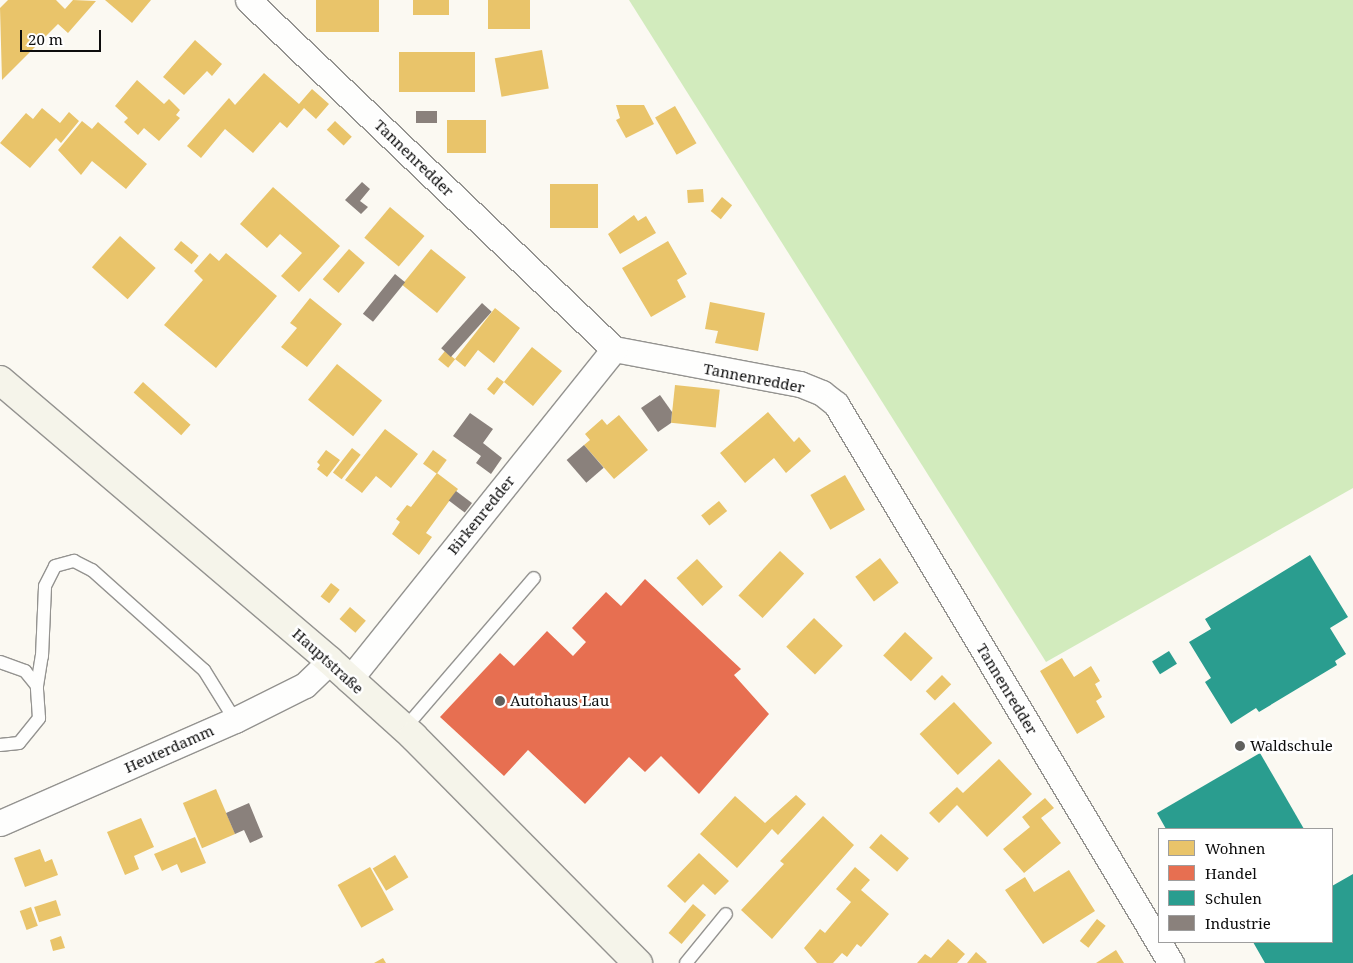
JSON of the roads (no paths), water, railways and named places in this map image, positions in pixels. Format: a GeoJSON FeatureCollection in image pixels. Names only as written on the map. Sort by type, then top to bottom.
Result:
{"type":"FeatureCollection","features":[{"type":"Feature","properties":{"kind":"main road","name":"Hauptstraße"},"geometry":{"type":"LineString","coordinates":[[0,380],[330,661],[404,729],[638,963]]}},
{"type":"Feature","properties":{"kind":"street","name":"Tannenredder"},"geometry":{"type":"LineString","coordinates":[[248,0],[614,349],[800,384],[822,393],[836,404],[1158,941]]}},
{"type":"Feature","properties":{"kind":"street","name":"Birkenredder"},"geometry":{"type":"LineString","coordinates":[[349,680],[614,349]]}},
{"type":"Feature","properties":{"kind":"street","name":"Heuterdamm"},"geometry":{"type":"LineString","coordinates":[[0,823],[235,720],[305,685],[330,661]]}},
{"type":"Feature","properties":{"kind":"street","name":"Tannenredder"},"geometry":{"type":"LineString","coordinates":[[1159,943],[1171,963]]}},
{"type":"Feature","properties":{"kind":"lane"},"geometry":{"type":"LineString","coordinates":[[0,746],[19,743],[39,718],[37,686],[42,656],[45,586],[55,566],[74,561],[92,570],[204,670],[235,720]]}},
{"type":"Feature","properties":{"kind":"lane"},"geometry":{"type":"LineString","coordinates":[[404,729],[534,578]]}},
{"type":"Feature","properties":{"kind":"lane"},"geometry":{"type":"LineString","coordinates":[[0,662],[25,671],[37,686]]}},
{"type":"Feature","properties":{"kind":"lane"},"geometry":{"type":"LineString","coordinates":[[686,963],[726,914]]}},
{"type":"Feature","properties":{"kind":"place","name":"Autohaus Lau"},"geometry":{"type":"Point","coordinates":[500,701]}},
{"type":"Feature","properties":{"kind":"place","name":"Waldschule"},"geometry":{"type":"Point","coordinates":[1240,746]}}]}
